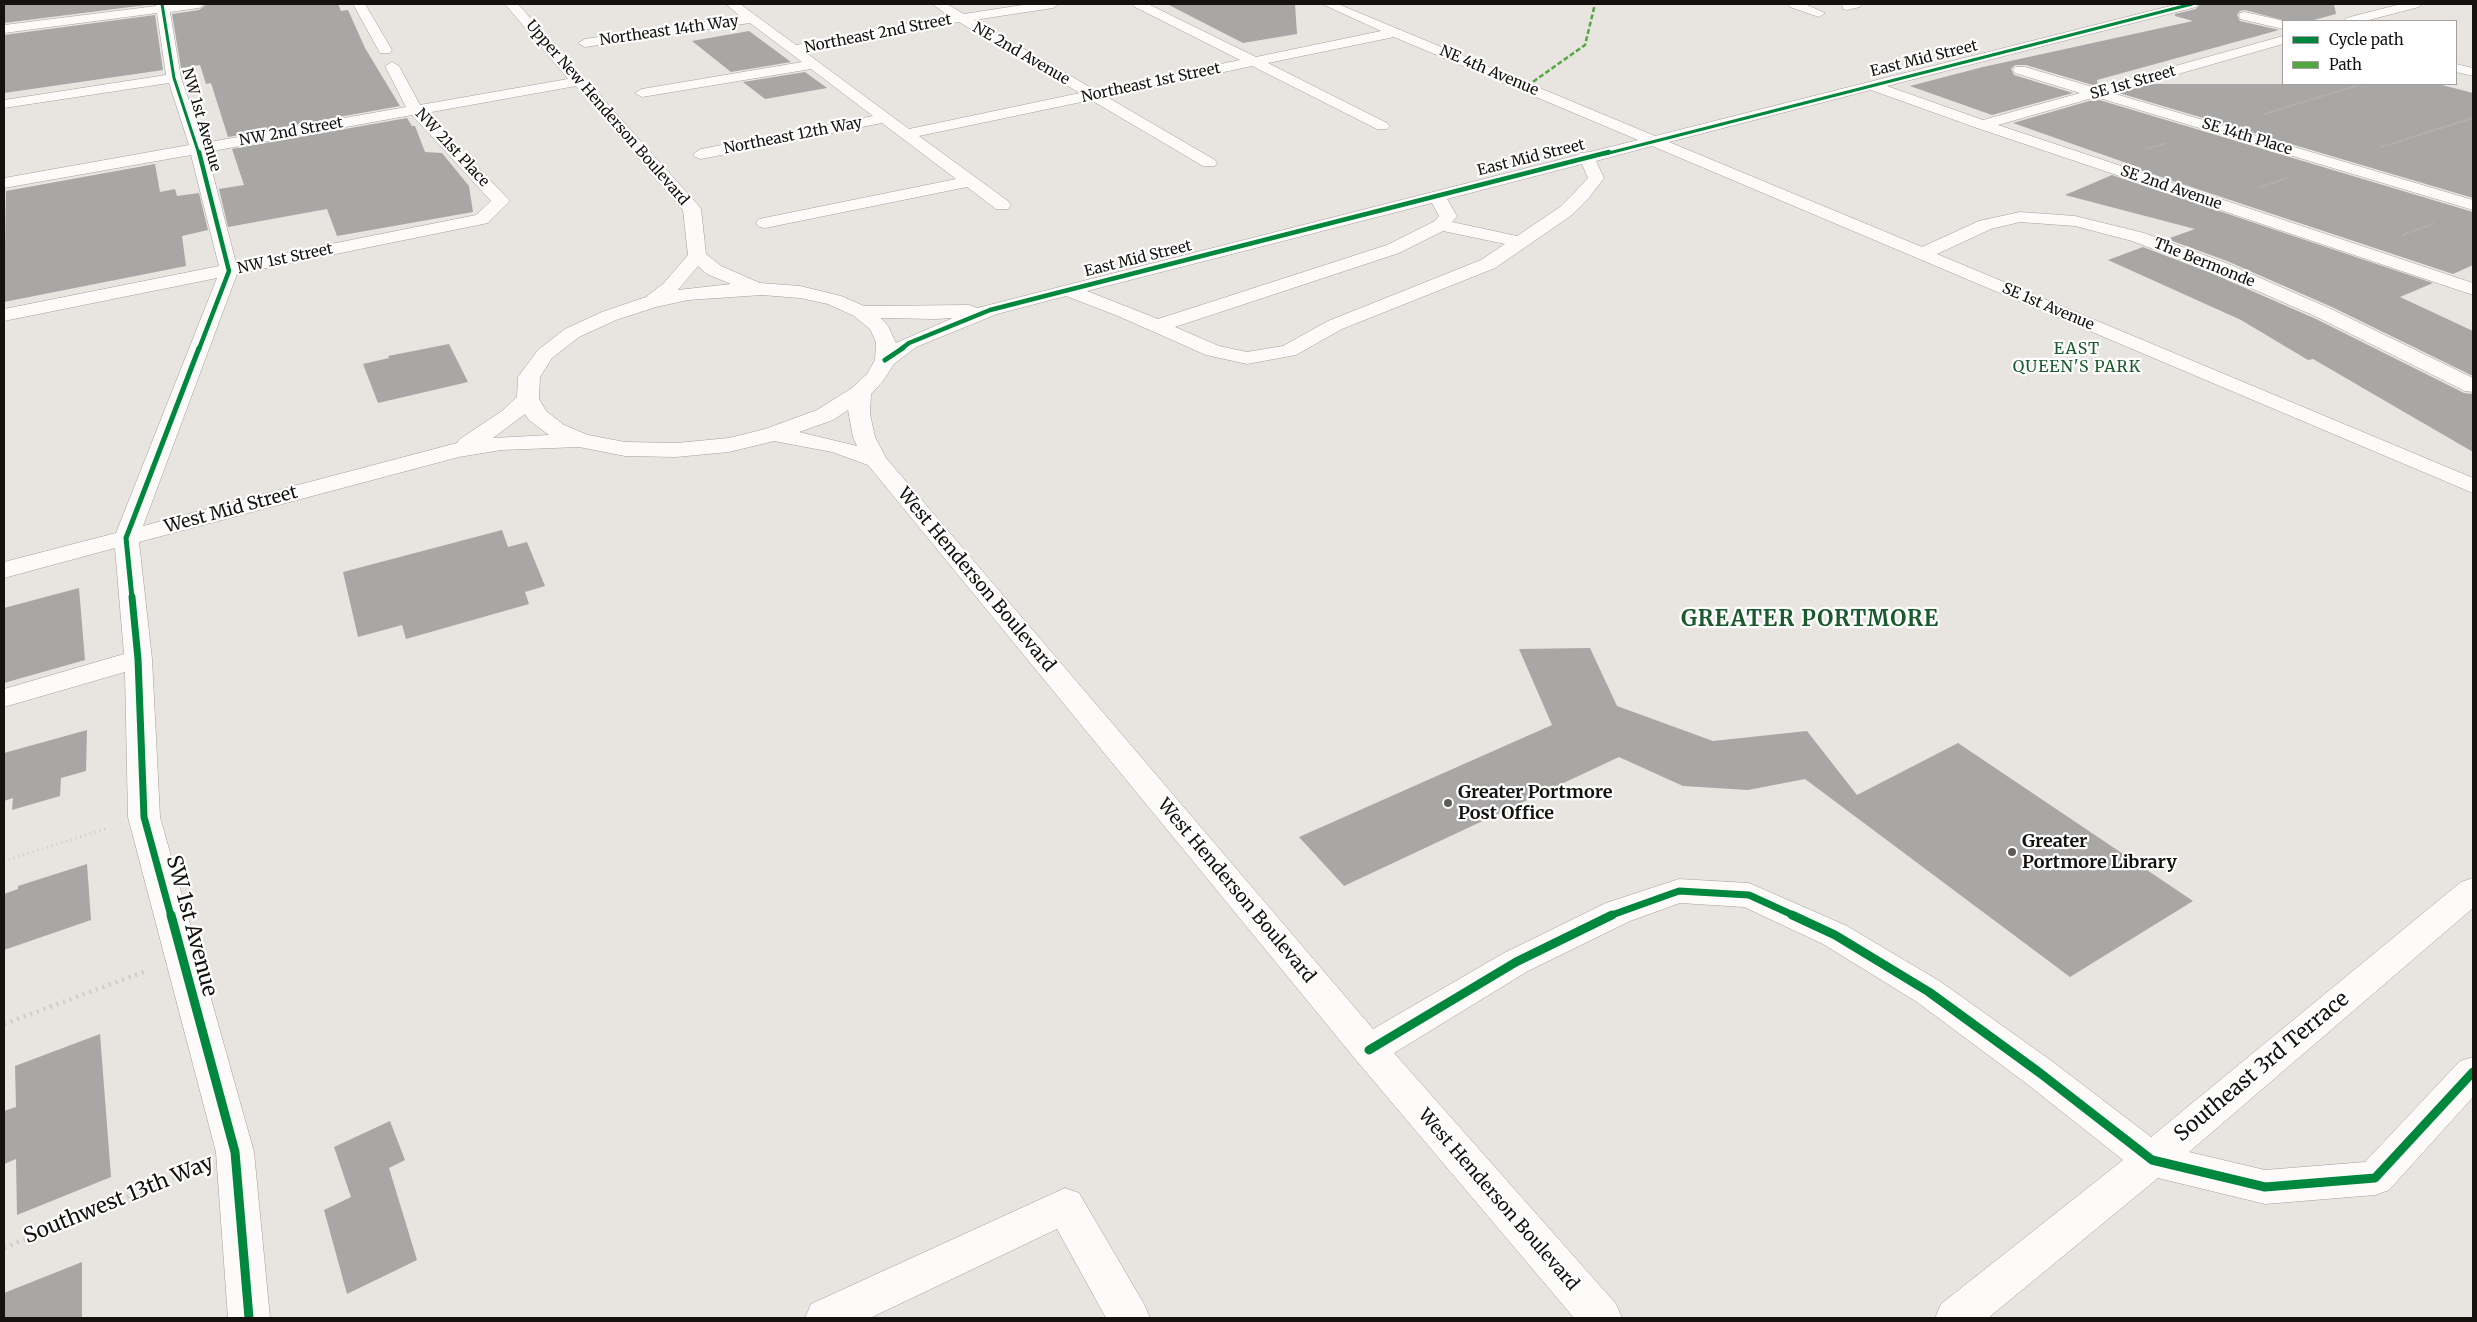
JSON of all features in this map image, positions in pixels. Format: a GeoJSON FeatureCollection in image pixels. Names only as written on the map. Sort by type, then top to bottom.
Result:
{"type":"FeatureCollection","features":[{"type":"Feature","properties":{"kind":"street"},"geometry":{"type":"LineString","coordinates":[[4,30],[163,6],[199,4]]}},
{"type":"Feature","properties":{"kind":"street"},"geometry":{"type":"LineString","coordinates":[[359,4],[385,50]]}},
{"type":"Feature","properties":{"kind":"street","name":"Upper New Henderson Boulevard"},"geometry":{"type":"LineString","coordinates":[[511,4],[561,64],[579,81],[692,209],[697,256]]}},
{"type":"Feature","properties":{"kind":"street"},"geometry":{"type":"LineString","coordinates":[[732,4],[1002,205]]}},
{"type":"Feature","properties":{"kind":"street","name":"NE 2nd Avenue"},"geometry":{"type":"LineString","coordinates":[[938,4],[1209,163]]}},
{"type":"Feature","properties":{"kind":"street","name":"Northeast 2nd Street"},"geometry":{"type":"LineString","coordinates":[[792,50],[960,18],[1053,4]]}},
{"type":"Feature","properties":{"kind":"street"},"geometry":{"type":"LineString","coordinates":[[1139,4],[1382,126]]}},
{"type":"Feature","properties":{"kind":"street","name":"NE 4th Avenue"},"geometry":{"type":"LineString","coordinates":[[1328,4],[1650,140]]}},
{"type":"Feature","properties":{"kind":"street"},"geometry":{"type":"LineString","coordinates":[[1794,4],[1820,14]]}},
{"type":"Feature","properties":{"kind":"street","name":"East Mid Street"},"geometry":{"type":"LineString","coordinates":[[885,360],[909,343],[990,310],[1586,156],[2192,4]]}},
{"type":"Feature","properties":{"kind":"street"},"geometry":{"type":"LineString","coordinates":[[2355,20],[2415,4]]}},
{"type":"Feature","properties":{"kind":"street","name":"NW 1st Avenue"},"geometry":{"type":"LineString","coordinates":[[163,6],[174,78],[198,149],[229,271]]}},
{"type":"Feature","properties":{"kind":"street"},"geometry":{"type":"LineString","coordinates":[[2245,16],[2282,25]]}},
{"type":"Feature","properties":{"kind":"street","name":"Northeast 14th Way"},"geometry":{"type":"LineString","coordinates":[[585,43],[752,19]]}},
{"type":"Feature","properties":{"kind":"street","name":"Northeast 1st Street"},"geometry":{"type":"LineString","coordinates":[[906,134],[1397,32]]}},
{"type":"Feature","properties":{"kind":"street","name":"SE 1st Street"},"geometry":{"type":"LineString","coordinates":[[1982,125],[2282,40]]}},
{"type":"Feature","properties":{"kind":"street"},"geometry":{"type":"LineString","coordinates":[[642,93],[812,65]]}},
{"type":"Feature","properties":{"kind":"street","name":"NW 21st Place"},"geometry":{"type":"LineString","coordinates":[[392,66],[415,110],[501,201]]}},
{"type":"Feature","properties":{"kind":"street"},"geometry":{"type":"LineString","coordinates":[[2457,68],[2473,72]]}},
{"type":"Feature","properties":{"kind":"street","name":"SE 14th Place"},"geometry":{"type":"LineString","coordinates":[[2020,70],[2473,205]]}},
{"type":"Feature","properties":{"kind":"street"},"geometry":{"type":"LineString","coordinates":[[4,104],[174,78]]}},
{"type":"Feature","properties":{"kind":"street","name":"NW 2nd Street"},"geometry":{"type":"LineString","coordinates":[[4,183],[579,81]]}},
{"type":"Feature","properties":{"kind":"street","name":"SE 2nd Avenue"},"geometry":{"type":"LineString","coordinates":[[1870,85],[1982,125],[2473,289]]}},
{"type":"Feature","properties":{"kind":"street","name":"Northeast 12th Way"},"geometry":{"type":"LineString","coordinates":[[701,154],[885,118]]}},
{"type":"Feature","properties":{"kind":"street","name":"SE 1st Avenue"},"geometry":{"type":"LineString","coordinates":[[1650,140],[2473,486]]}},
{"type":"Feature","properties":{"kind":"street"},"geometry":{"type":"LineString","coordinates":[[1066,290],[1157,326],[1213,351],[1247,358],[1289,351],[1335,324],[1488,264],[1566,211],[1596,178],[1586,156]]}},
{"type":"Feature","properties":{"kind":"street"},"geometry":{"type":"LineString","coordinates":[[765,223],[970,181]]}},
{"type":"Feature","properties":{"kind":"street"},"geometry":{"type":"LineString","coordinates":[[1157,326],[1393,249],[1441,225],[1448,216],[1437,195]]}},
{"type":"Feature","properties":{"kind":"street","name":"NW 1st Street"},"geometry":{"type":"LineString","coordinates":[[4,315],[482,219],[501,201]]}},
{"type":"Feature","properties":{"kind":"street","name":"The Bermonde"},"geometry":{"type":"LineString","coordinates":[[1922,254],[1985,225],[2020,217],[2075,222],[2138,237],[2219,267],[2324,313],[2473,386]]}},
{"type":"Feature","properties":{"kind":"street"},"geometry":{"type":"LineString","coordinates":[[1441,225],[1520,242]]}},
{"type":"Feature","properties":{"kind":"street"},"geometry":{"type":"LineString","coordinates":[[652,302],[671,287],[697,256],[714,270],[762,289]]}},
{"type":"Feature","properties":{"kind":"street"},"geometry":{"type":"LineString","coordinates":[[126,538],[229,271]]}},
{"type":"Feature","properties":{"kind":"street"},"geometry":{"type":"LineString","coordinates":[[762,289],[800,292],[834,300],[861,312],[878,326],[886,342],[885,360],[876,377],[860,393],[825,415],[773,434],[729,444],[676,450],[626,449],[582,441],[556,430],[537,416],[528,399],[529,377],[545,354],[572,333],[609,316],[652,302],[726,290],[762,289]]}},
{"type":"Feature","properties":{"kind":"street","name":"East Mid Street"},"geometry":{"type":"LineString","coordinates":[[861,312],[936,313],[990,310]]}},
{"type":"Feature","properties":{"kind":"street","name":"West Henderson Boulevard"},"geometry":{"type":"LineString","coordinates":[[860,393],[859,414],[864,437],[876,460],[1369,1050],[1601,1318]]}},
{"type":"Feature","properties":{"kind":"street","name":"West Mid Street"},"geometry":{"type":"LineString","coordinates":[[458,450],[510,416],[528,399]]}},
{"type":"Feature","properties":{"kind":"street"},"geometry":{"type":"LineString","coordinates":[[773,434],[837,446],[876,460]]}},
{"type":"Feature","properties":{"kind":"street","name":"West Mid Street"},"geometry":{"type":"LineString","coordinates":[[4,570],[458,450],[501,443],[582,441]]}},
{"type":"Feature","properties":{"kind":"street","name":"SW 1st Avenue"},"geometry":{"type":"LineString","coordinates":[[126,538],[138,659],[144,817],[235,1152],[250,1318]]}},
{"type":"Feature","properties":{"kind":"street"},"geometry":{"type":"LineString","coordinates":[[4,698],[138,659]]}},
{"type":"Feature","properties":{"kind":"street","name":"Southeast 3rd Terrace"},"geometry":{"type":"LineString","coordinates":[[1956,1318],[2152,1160],[2473,890]]}},
{"type":"Feature","properties":{"kind":"street"},"geometry":{"type":"LineString","coordinates":[[1369,1050],[1516,962],[1618,912],[1679,891],[1749,894],[1835,935],[1929,992],[2040,1073],[2152,1160],[2265,1187],[2374,1178],[2473,1072]]}},
{"type":"Feature","properties":{"kind":"street"},"geometry":{"type":"LineString","coordinates":[[826,1318],[1065,1206],[1129,1318]]}},
{"type":"Feature","properties":{"kind":"path"},"geometry":{"type":"LineString","coordinates":[[2361,252],[2439,221]]}},
{"type":"Feature","properties":{"kind":"path"},"geometry":{"type":"LineString","coordinates":[[4,861],[144,817]]}},
{"type":"Feature","properties":{"kind":"path"},"geometry":{"type":"LineString","coordinates":[[4,1024],[183,958]]}},
{"type":"Feature","properties":{"kind":"building"},"geometry":{"type":"Polygon","coordinates":[[[4,4],[154,4],[4,23],[4,4]]]}},
{"type":"Feature","properties":{"kind":"building"},"geometry":{"type":"Polygon","coordinates":[[[207,4],[338,4],[341,11],[348,10],[365,48],[400,106],[228,137],[211,83],[206,84],[200,65],[181,68],[172,14],[199,10],[207,4]]]}},
{"type":"Feature","properties":{"kind":"building"},"geometry":{"type":"Polygon","coordinates":[[[1167,4],[1295,4],[1297,34],[1243,43],[1167,4]]]}},
{"type":"Feature","properties":{"kind":"building"},"geometry":{"type":"Polygon","coordinates":[[[2200,4],[2334,4],[2336,14],[2314,20],[2282,20],[2245,10],[2240,11],[2237,15],[2240,21],[2279,30],[2097,80],[2098,84],[2104,84],[2096,86],[2026,65],[2015,65],[2011,69],[2014,75],[2073,93],[1992,115],[1910,86],[1983,67],[2193,21],[2175,16],[2175,14],[2196,9],[2200,4]]]}},
{"type":"Feature","properties":{"kind":"building"},"geometry":{"type":"Polygon","coordinates":[[[155,15],[163,70],[4,93],[4,35],[155,15]]]}},
{"type":"Feature","properties":{"kind":"building"},"geometry":{"type":"Polygon","coordinates":[[[749,31],[791,62],[731,72],[692,41],[749,31]]]}},
{"type":"Feature","properties":{"kind":"building"},"geometry":{"type":"Polygon","coordinates":[[[805,72],[827,88],[765,99],[743,82],[805,72]]]}},
{"type":"Feature","properties":{"kind":"building"},"geometry":{"type":"Polygon","coordinates":[[[2151,84],[2282,84],[2442,85],[2473,93],[2473,198],[2119,93],[2151,84]]]}},
{"type":"Feature","properties":{"kind":"building"},"geometry":{"type":"Polygon","coordinates":[[[2096,99],[2473,212],[2473,265],[2453,274],[2131,167],[2135,166],[2013,123],[2096,99]]]}},
{"type":"Feature","properties":{"kind":"building"},"geometry":{"type":"Polygon","coordinates":[[[407,118],[412,126],[415,126],[425,152],[442,153],[469,186],[473,212],[337,236],[327,209],[228,227],[219,189],[244,185],[232,149],[407,118]]]}},
{"type":"Feature","properties":{"kind":"building"},"geometry":{"type":"Polygon","coordinates":[[[155,164],[160,192],[175,189],[177,196],[199,193],[208,230],[182,236],[186,266],[4,302],[6,191],[155,164]]]}},
{"type":"Feature","properties":{"kind":"building"},"geometry":{"type":"Polygon","coordinates":[[[2112,175],[2433,283],[2400,297],[2473,331],[2473,376],[2332,307],[2227,261],[2167,239],[2195,229],[2065,195],[2112,175]]]}},
{"type":"Feature","properties":{"kind":"building"},"geometry":{"type":"Polygon","coordinates":[[[2143,247],[2211,273],[2316,319],[2464,393],[2473,394],[2473,452],[2313,359],[2308,360],[2241,320],[2108,260],[2143,247]]]}},
{"type":"Feature","properties":{"kind":"building"},"geometry":{"type":"Polygon","coordinates":[[[449,344],[468,382],[378,403],[363,364],[389,358],[388,356],[449,344]]]}},
{"type":"Feature","properties":{"kind":"building"},"geometry":{"type":"Polygon","coordinates":[[[502,530],[508,547],[527,542],[545,586],[525,592],[529,604],[406,639],[402,625],[358,637],[343,572],[502,530]]]}},
{"type":"Feature","properties":{"kind":"building"},"geometry":{"type":"Polygon","coordinates":[[[79,588],[85,660],[4,683],[4,608],[79,588]]]}},
{"type":"Feature","properties":{"kind":"building"},"geometry":{"type":"Polygon","coordinates":[[[1590,648],[1617,706],[1713,741],[1807,731],[1857,795],[1958,743],[2193,901],[2070,977],[1805,779],[1748,790],[1683,786],[1619,757],[1344,886],[1299,837],[1552,725],[1519,649],[1590,648]]]}},
{"type":"Feature","properties":{"kind":"building"},"geometry":{"type":"Polygon","coordinates":[[[87,730],[86,771],[61,778],[60,796],[12,810],[13,798],[4,801],[4,753],[87,730]]]}},
{"type":"Feature","properties":{"kind":"building"},"geometry":{"type":"Polygon","coordinates":[[[87,864],[91,920],[4,950],[4,894],[18,889],[18,886],[87,864]]]}},
{"type":"Feature","properties":{"kind":"building"},"geometry":{"type":"Polygon","coordinates":[[[100,1034],[111,1177],[17,1215],[16,1159],[4,1164],[4,1111],[16,1107],[15,1066],[100,1034]]]}},
{"type":"Feature","properties":{"kind":"building"},"geometry":{"type":"Polygon","coordinates":[[[390,1121],[405,1160],[389,1168],[417,1260],[347,1294],[324,1210],[351,1197],[334,1147],[390,1121]]]}},
{"type":"Feature","properties":{"kind":"building"},"geometry":{"type":"Polygon","coordinates":[[[82,1262],[82,1318],[4,1318],[4,1293],[82,1262]]]}},
{"type":"Feature","properties":{"kind":"marked path"},"geometry":{"type":"LineString","coordinates":[[1527,86],[1585,45],[1595,4]]}},
{"type":"Feature","properties":{"kind":"cycle path"},"geometry":{"type":"LineString","coordinates":[[162,4],[174,78],[198,149],[229,271],[126,538],[138,659],[144,817],[235,1152],[249,1318]]}},
{"type":"Feature","properties":{"kind":"cycle path"},"geometry":{"type":"LineString","coordinates":[[885,360],[909,343],[990,310],[2192,4]]}},
{"type":"Feature","properties":{"kind":"cycle path"},"geometry":{"type":"LineString","coordinates":[[1369,1050],[1516,962],[1618,912],[1679,891],[1749,895],[1835,935],[1929,992],[2040,1073],[2152,1160],[2265,1187],[2375,1178],[2473,1072]]}},
{"type":"Feature","properties":{"kind":"place","name":"Greater Portmore Post Office"},"geometry":{"type":"Point","coordinates":[1448,803]}},
{"type":"Feature","properties":{"kind":"place","name":"Greater Portmore Library"},"geometry":{"type":"Point","coordinates":[2012,852]}},
{"type":"Feature","properties":{"kind":"district","name":"EAST QUEEN'S PARK"},"geometry":{"type":"Point","coordinates":[2077,358]}},
{"type":"Feature","properties":{"kind":"district","name":"GREATER PORTMORE"},"geometry":{"type":"Point","coordinates":[1810,620]}}]}
